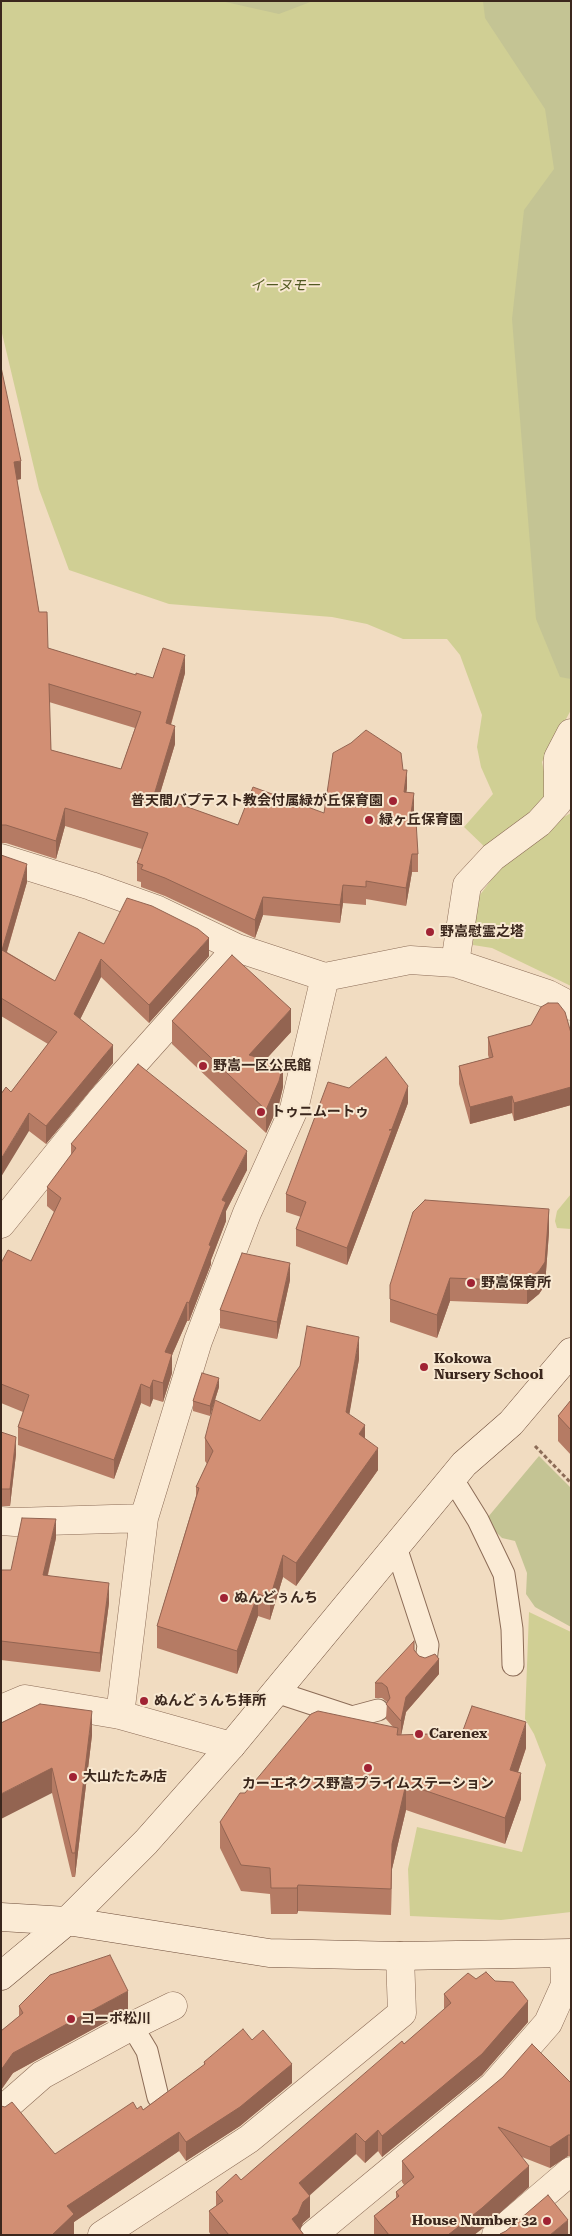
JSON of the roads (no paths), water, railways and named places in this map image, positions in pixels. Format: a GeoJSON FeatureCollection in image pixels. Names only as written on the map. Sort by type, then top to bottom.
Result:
{"type":"FeatureCollection","features":[{"type":"Feature","properties":{"kind":"street"},"geometry":{"type":"LineString","coordinates":[[455,963],[468,885],[493,857],[539,823],[558,802],[558,758],[571,733]]}},
{"type":"Feature","properties":{"kind":"street"},"geometry":{"type":"LineString","coordinates":[[1,858],[91,886],[158,910],[237,948],[325,977],[410,960],[455,963],[548,994],[571,1006]]}},
{"type":"Feature","properties":{"kind":"street"},"geometry":{"type":"LineString","coordinates":[[1,1224],[102,1099],[237,948]]}},
{"type":"Feature","properties":{"kind":"street"},"geometry":{"type":"LineString","coordinates":[[120,1715],[144,1518],[198,1341],[247,1213],[294,1109],[325,977]]}},
{"type":"Feature","properties":{"kind":"street"},"geometry":{"type":"LineString","coordinates":[[1,1976],[67,1921],[146,1842],[232,1746],[464,1464],[510,1423],[571,1352]]}},
{"type":"Feature","properties":{"kind":"street"},"geometry":{"type":"LineString","coordinates":[[1,1521],[144,1518]]}},
{"type":"Feature","properties":{"kind":"street"},"geometry":{"type":"LineString","coordinates":[[1,1709],[25,1699],[120,1715],[232,1746]]}},
{"type":"Feature","properties":{"kind":"street"},"geometry":{"type":"LineString","coordinates":[[1,1917],[67,1921],[270,1952],[400,1956],[567,1953],[565,1985],[548,2023],[492,2086],[313,2235]]}},
{"type":"Feature","properties":{"kind":"street"},"geometry":{"type":"LineString","coordinates":[[102,2235],[249,2139],[402,2013],[400,1956]]}},
{"type":"Feature","properties":{"kind":"street"},"geometry":{"type":"LineString","coordinates":[[1,2111],[42,2076],[132,2026],[173,2006]]}},
{"type":"Feature","properties":{"kind":"street"},"geometry":{"type":"LineString","coordinates":[[496,2235],[566,2183]]}},
{"type":"Feature","properties":{"kind":"lane"},"geometry":{"type":"LineString","coordinates":[[452,1478],[478,1520],[504,1574],[512,1629],[513,1665]]}},
{"type":"Feature","properties":{"kind":"lane"},"geometry":{"type":"LineString","coordinates":[[396,1546],[428,1645],[426,1661]]}},
{"type":"Feature","properties":{"kind":"lane"},"geometry":{"type":"LineString","coordinates":[[276,1692],[352,1716],[378,1710]]}},
{"type":"Feature","properties":{"kind":"lane"},"geometry":{"type":"LineString","coordinates":[[132,2026],[147,2051],[158,2097]]}},
{"type":"Feature","properties":{"kind":"place","name":"普天間バプテスト教会付属緑が丘保育園"},"geometry":{"type":"Point","coordinates":[393,801]}},
{"type":"Feature","properties":{"kind":"place","name":"緑ヶ丘保育園"},"geometry":{"type":"Point","coordinates":[369,820]}},
{"type":"Feature","properties":{"kind":"place","name":"野嵩慰霊之塔"},"geometry":{"type":"Point","coordinates":[430,932]}},
{"type":"Feature","properties":{"kind":"place","name":"野嵩一区公民館"},"geometry":{"type":"Point","coordinates":[203,1066]}},
{"type":"Feature","properties":{"kind":"place","name":"トゥニムートゥ"},"geometry":{"type":"Point","coordinates":[261,1112]}},
{"type":"Feature","properties":{"kind":"place","name":"野嵩保育所"},"geometry":{"type":"Point","coordinates":[471,1283]}},
{"type":"Feature","properties":{"kind":"place","name":"Kokowa Nursery School"},"geometry":{"type":"Point","coordinates":[424,1367]}},
{"type":"Feature","properties":{"kind":"place","name":"ぬんどぅんち"},"geometry":{"type":"Point","coordinates":[224,1598]}},
{"type":"Feature","properties":{"kind":"place","name":"ぬんどぅんち拝所"},"geometry":{"type":"Point","coordinates":[144,1701]}},
{"type":"Feature","properties":{"kind":"place","name":"Carenex"},"geometry":{"type":"Point","coordinates":[419,1734]}},
{"type":"Feature","properties":{"kind":"place","name":"カーエネクス野嵩プライムステーション"},"geometry":{"type":"Point","coordinates":[368,1768]}},
{"type":"Feature","properties":{"kind":"place","name":"大山たたみ店"},"geometry":{"type":"Point","coordinates":[73,1777]}},
{"type":"Feature","properties":{"kind":"place","name":"コーポ松川"},"geometry":{"type":"Point","coordinates":[71,2019]}},
{"type":"Feature","properties":{"kind":"place","name":"House Number 32"},"geometry":{"type":"Point","coordinates":[547,2221]}},
{"type":"Feature","properties":{"kind":"park label","name":"イーヌモー"},"geometry":{"type":"Point","coordinates":[285,286]}}]}
